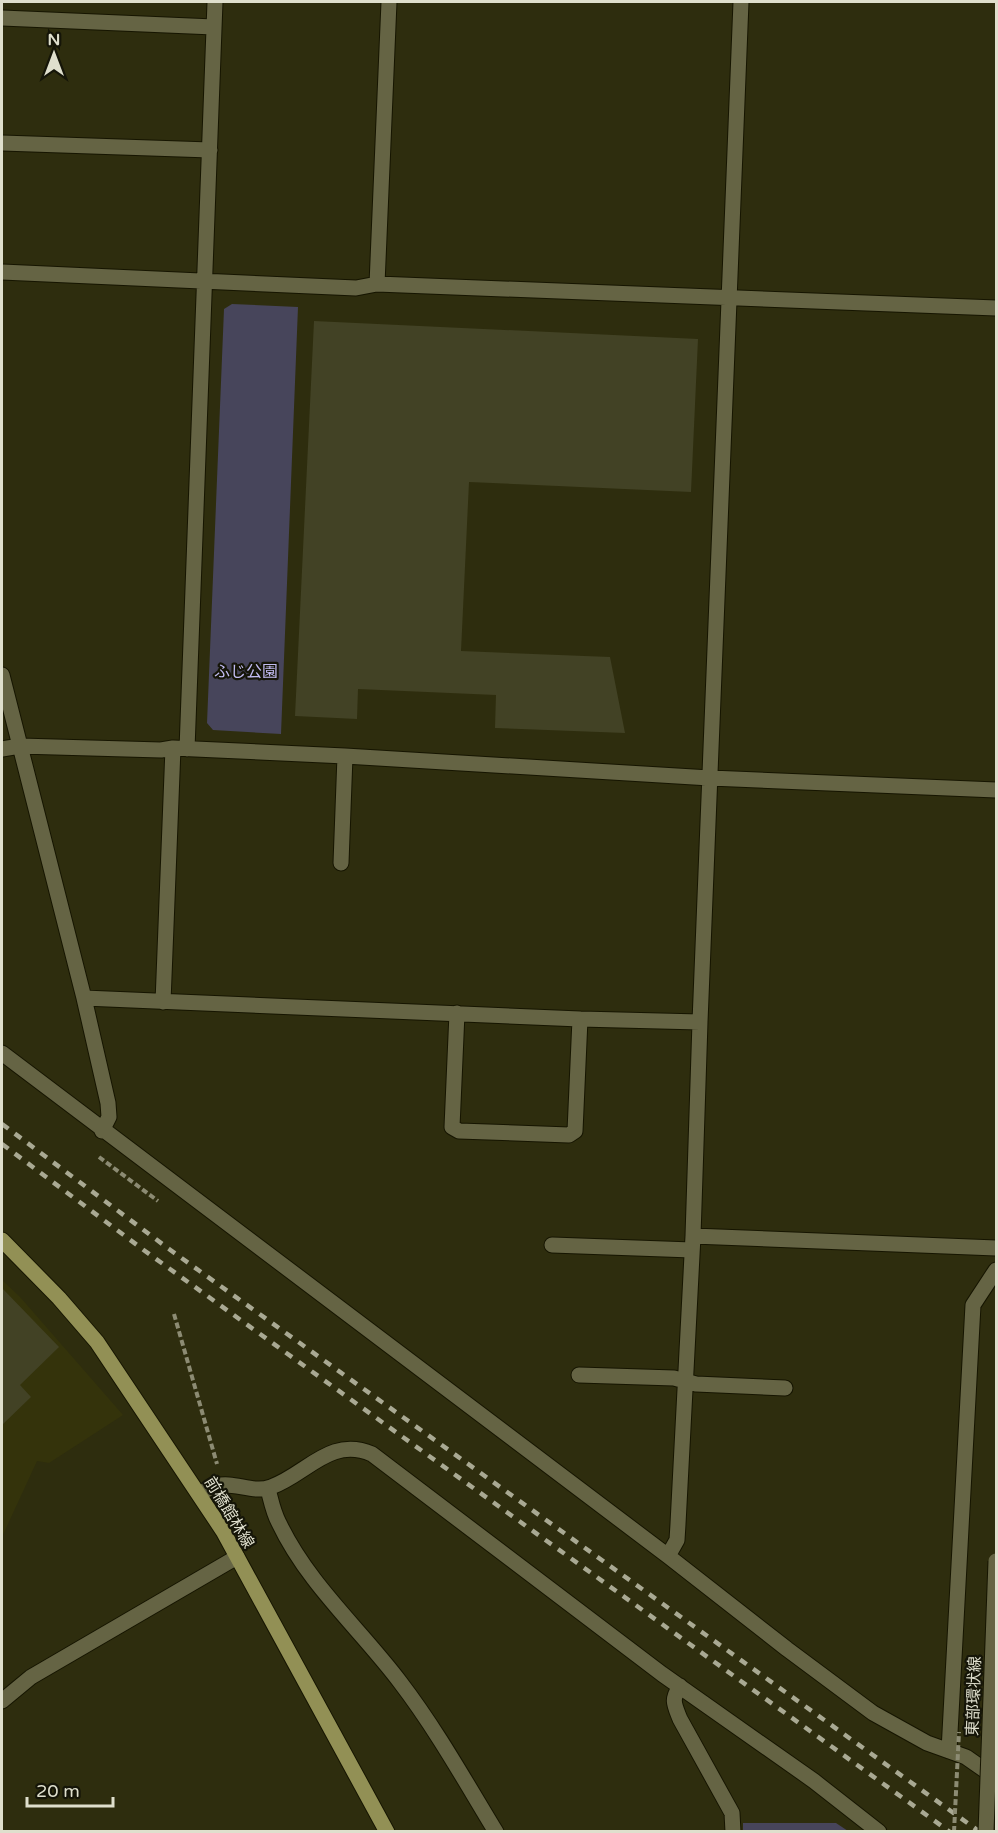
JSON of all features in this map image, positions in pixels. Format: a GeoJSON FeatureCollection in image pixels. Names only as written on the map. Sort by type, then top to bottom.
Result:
{"type":"FeatureCollection","features":[{"type":"Feature","properties":{"kind":"main road","name":"前橋館林線"},"geometry":{"type":"LineString","coordinates":[[2,1240],[59,1298],[97,1342],[199,1494],[237,1557],[387,1832]]}},
{"type":"Feature","properties":{"kind":"street"},"geometry":{"type":"LineString","coordinates":[[163,1002],[180,748],[205,282],[215,2]]}},
{"type":"Feature","properties":{"kind":"street"},"geometry":{"type":"LineString","coordinates":[[377,284],[389,2]]}},
{"type":"Feature","properties":{"kind":"street"},"geometry":{"type":"LineString","coordinates":[[668,1557],[677,1540],[693,1243],[741,2]]}},
{"type":"Feature","properties":{"kind":"street"},"geometry":{"type":"LineString","coordinates":[[2,18],[214,27]]}},
{"type":"Feature","properties":{"kind":"street"},"geometry":{"type":"LineString","coordinates":[[2,143],[210,150]]}},
{"type":"Feature","properties":{"kind":"street"},"geometry":{"type":"LineString","coordinates":[[2,272],[356,288],[377,284],[996,308]]}},
{"type":"Feature","properties":{"kind":"street"},"geometry":{"type":"LineString","coordinates":[[2,675],[84,998],[108,1103],[109,1117],[102,1131]]}},
{"type":"Feature","properties":{"kind":"street"},"geometry":{"type":"LineString","coordinates":[[2,749],[20,746],[161,750],[180,748],[710,778],[996,790]]}},
{"type":"Feature","properties":{"kind":"street"},"geometry":{"type":"LineString","coordinates":[[341,863],[345,756]]}},
{"type":"Feature","properties":{"kind":"street"},"geometry":{"type":"LineString","coordinates":[[84,998],[700,1022]]}},
{"type":"Feature","properties":{"kind":"street"},"geometry":{"type":"LineString","coordinates":[[457,1013],[452,1127],[459,1131],[569,1135],[575,1131],[580,1019]]}},
{"type":"Feature","properties":{"kind":"street"},"geometry":{"type":"LineString","coordinates":[[2,1053],[873,1713],[927,1743],[966,1757],[996,1778]]}},
{"type":"Feature","properties":{"kind":"street"},"geometry":{"type":"LineString","coordinates":[[552,1245],[693,1243],[996,1248]]}},
{"type":"Feature","properties":{"kind":"street"},"geometry":{"type":"LineString","coordinates":[[949,1751],[973,1305],[996,1270]]}},
{"type":"Feature","properties":{"kind":"street"},"geometry":{"type":"LineString","coordinates":[[579,1375],[674,1378],[696,1384],[785,1388]]}},
{"type":"Feature","properties":{"kind":"street"},"geometry":{"type":"LineString","coordinates":[[199,1494],[216,1486],[227,1485],[249,1489],[268,1489],[331,1453],[345,1448],[360,1449],[372,1454],[680,1686],[814,1781],[879,1832]]}},
{"type":"Feature","properties":{"kind":"street"},"geometry":{"type":"LineString","coordinates":[[268,1489],[278,1523],[297,1555],[317,1583],[399,1680],[421,1711],[496,1832]]}},
{"type":"Feature","properties":{"kind":"street"},"geometry":{"type":"LineString","coordinates":[[2,1701],[31,1677],[237,1557]]}},
{"type":"Feature","properties":{"kind":"street","name":"東部環状線"},"geometry":{"type":"LineString","coordinates":[[986,1832],[996,1561]]}},
{"type":"Feature","properties":{"kind":"street"},"geometry":{"type":"LineString","coordinates":[[680,1686],[674,1696],[674,1703],[680,1719],[732,1813],[733,1832]]}},
{"type":"Feature","properties":{"kind":"path"},"geometry":{"type":"LineString","coordinates":[[174,1314],[217,1463]]}},
{"type":"Feature","properties":{"kind":"path"},"geometry":{"type":"LineString","coordinates":[[954,1832],[959,1732]]}},
{"type":"Feature","properties":{"kind":"shaded area"},"geometry":{"type":"Polygon","coordinates":[[[2,1280],[20,1297],[123,1415],[49,1463],[37,1461],[2,1537],[2,1280]]]}},
{"type":"Feature","properties":{"kind":"green space","name":"ふじ公園"},"geometry":{"type":"Polygon","coordinates":[[[232,304],[298,307],[281,734],[213,730],[207,723],[224,309],[232,304]]]}},
{"type":"Feature","properties":{"kind":"green space"},"geometry":{"type":"Polygon","coordinates":[[[743,1823],[836,1823],[848,1831],[743,1831],[743,1823]]]}},
{"type":"Feature","properties":{"kind":"building"},"geometry":{"type":"Polygon","coordinates":[[[314,321],[698,339],[691,492],[469,482],[461,651],[610,657],[625,733],[495,728],[496,695],[358,689],[357,719],[295,716],[314,321]]]}},
{"type":"Feature","properties":{"kind":"building"},"geometry":{"type":"Polygon","coordinates":[[[2,1288],[59,1347],[20,1385],[31,1397],[2,1425],[2,1288]]]}},
{"type":"Feature","properties":{"kind":"railway"},"geometry":{"type":"LineString","coordinates":[[2,1124],[169,1249],[980,1832]]}},
{"type":"Feature","properties":{"kind":"railway"},"geometry":{"type":"LineString","coordinates":[[2,1144],[145,1251],[950,1832]]}}]}
